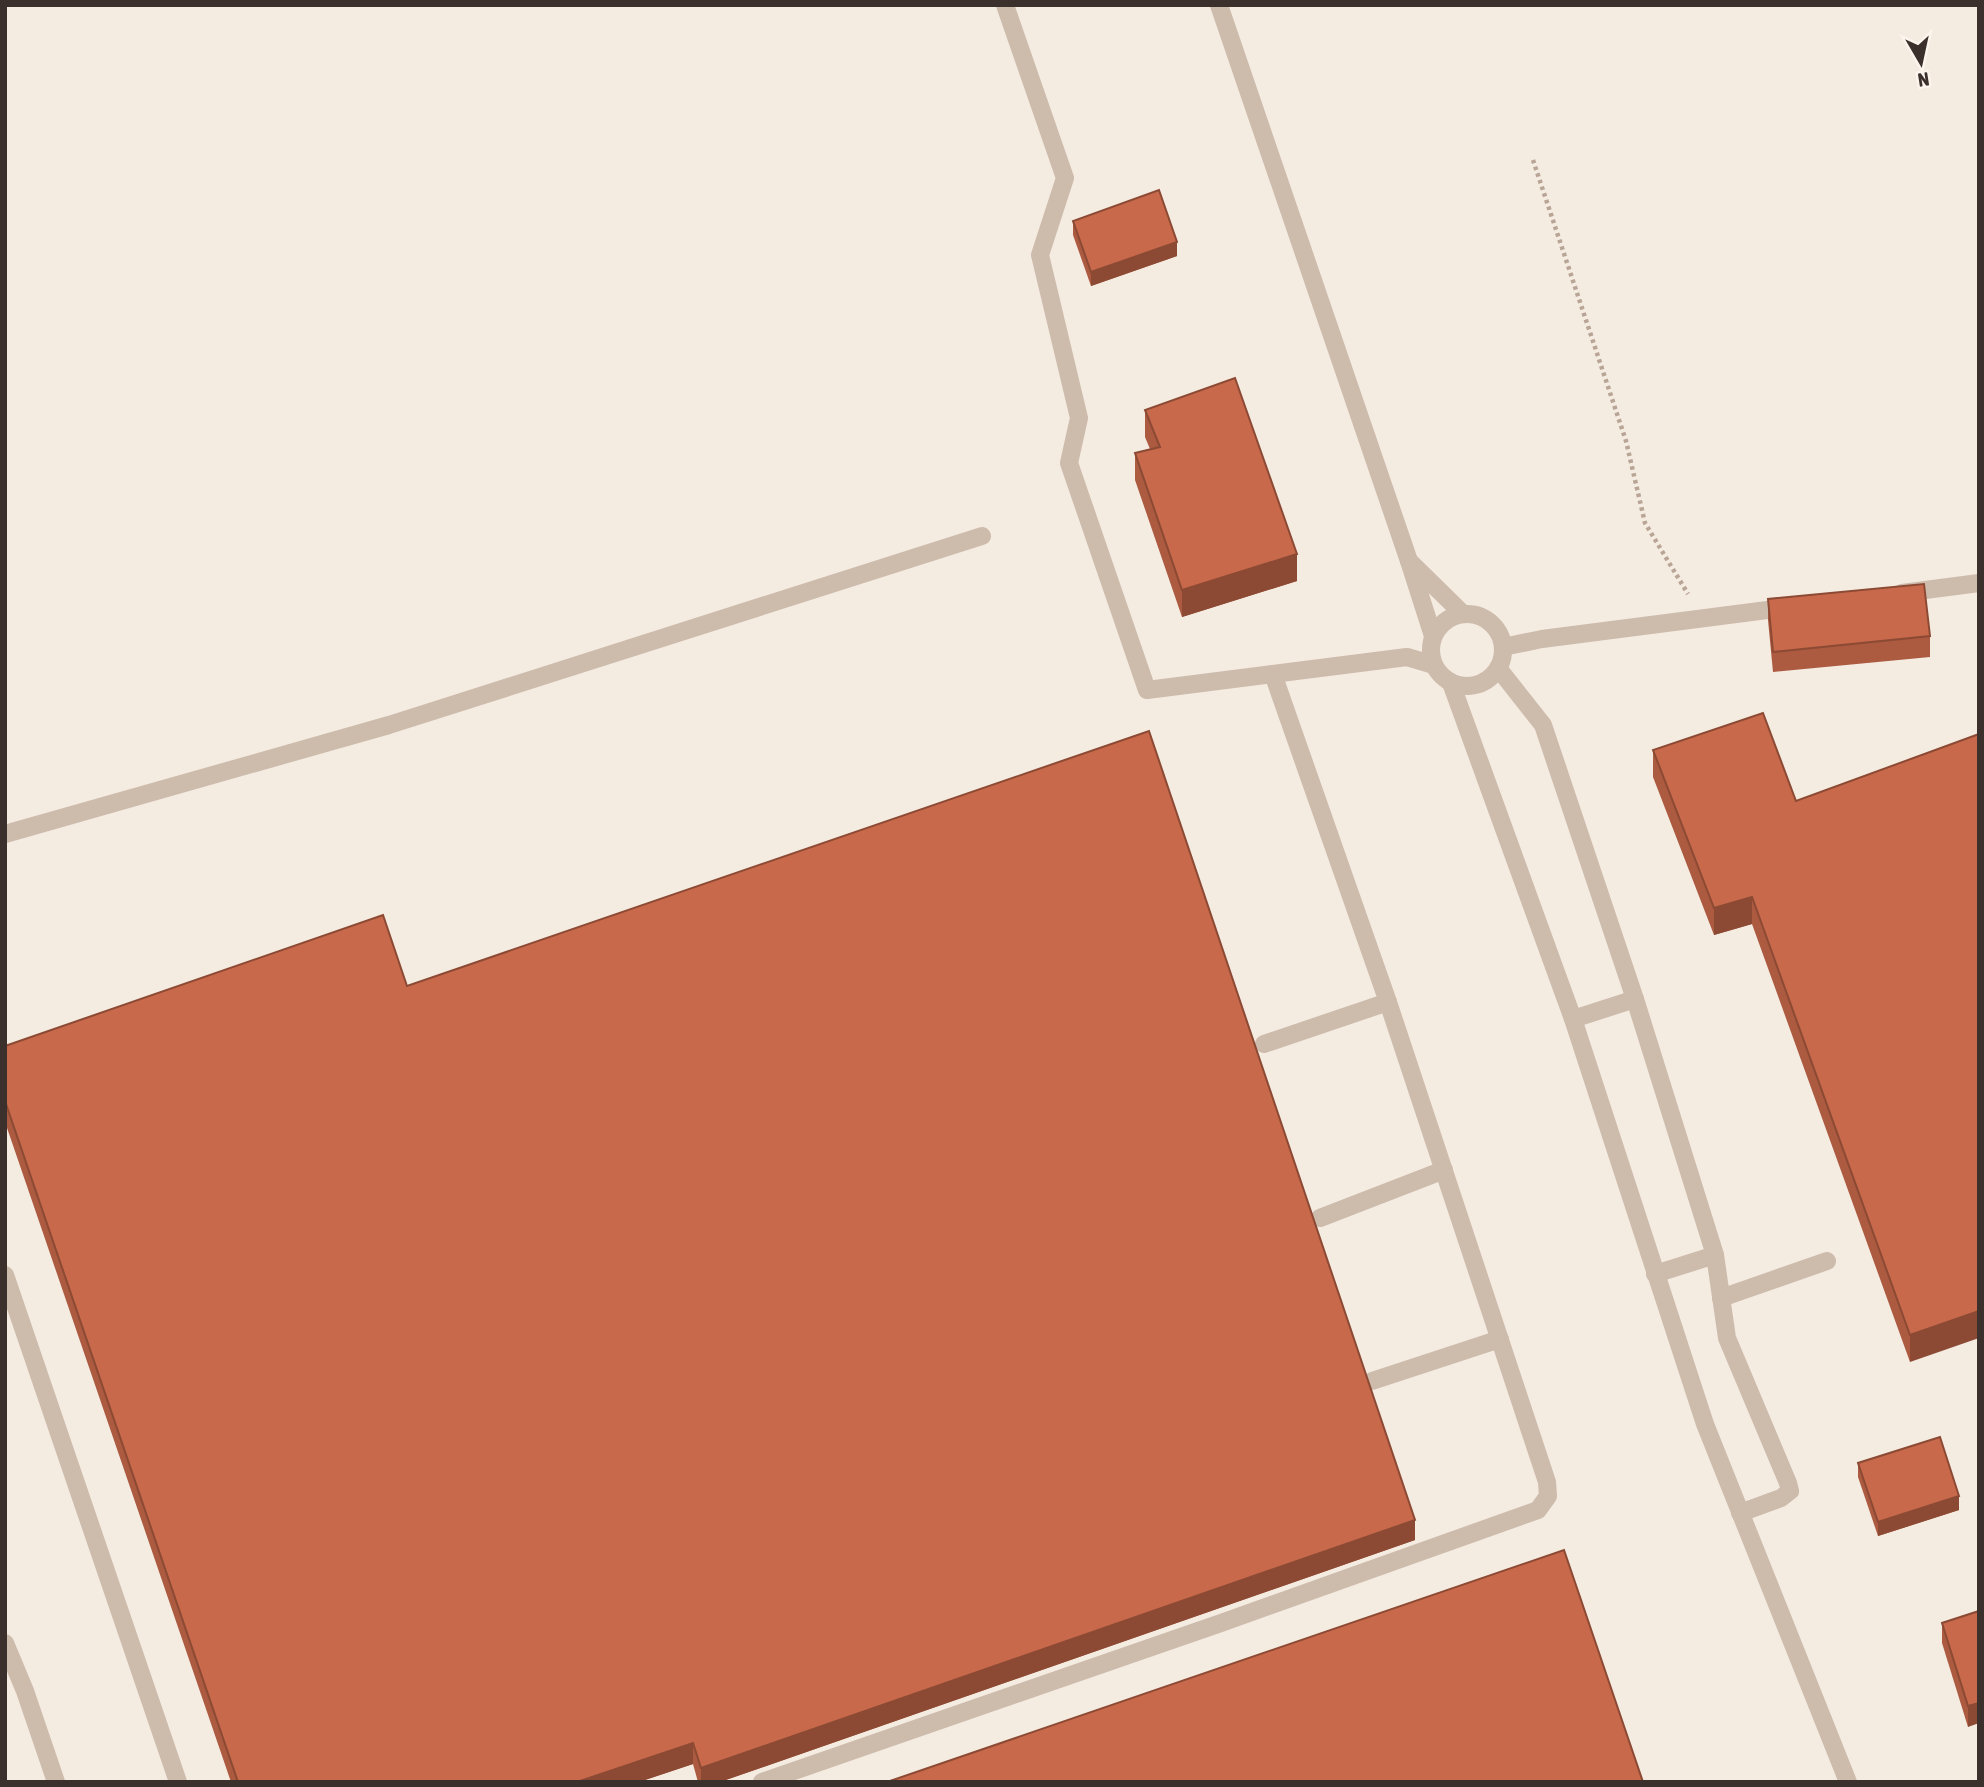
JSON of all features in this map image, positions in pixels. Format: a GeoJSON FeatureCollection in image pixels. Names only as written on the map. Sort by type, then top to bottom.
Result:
{"type":"FeatureCollection","features":[{"type":"Feature","properties":{"kind":"lane"},"geometry":{"type":"LineString","coordinates":[[1005,5],[1065,178],[1040,254],[1079,418],[1069,463],[1147,690],[1407,657],[1434,664]]}},
{"type":"Feature","properties":{"kind":"lane"},"geometry":{"type":"LineString","coordinates":[[1219,5],[1433,636]]}},
{"type":"Feature","properties":{"kind":"lane"},"geometry":{"type":"LineString","coordinates":[[5,834],[389,725],[982,536]]}},
{"type":"Feature","properties":{"kind":"lane"},"geometry":{"type":"LineString","coordinates":[[1409,561],[1463,614]]}},
{"type":"Feature","properties":{"kind":"lane"},"geometry":{"type":"LineString","coordinates":[[1882,596],[1979,583]]}},
{"type":"Feature","properties":{"kind":"lane"},"geometry":{"type":"LineString","coordinates":[[1503,647],[1542,639],[1814,604]]}},
{"type":"Feature","properties":{"kind":"lane"},"geometry":{"type":"LineString","coordinates":[[1463,614],[1480,616],[1492,623],[1500,634],[1503,657],[1498,668],[1486,681],[1462,686],[1451,683],[1440,675],[1434,664],[1431,647],[1433,636],[1440,625],[1451,618],[1463,614]]}},
{"type":"Feature","properties":{"kind":"lane"},"geometry":{"type":"LineString","coordinates":[[1498,668],[1543,724],[1635,999],[1715,1255],[1727,1338],[1788,1483],[1790,1491],[1781,1498],[1740,1513]]}},
{"type":"Feature","properties":{"kind":"lane"},"geometry":{"type":"LineString","coordinates":[[762,1782],[1538,1510],[1548,1496],[1547,1482],[1388,1002],[1273,674]]}},
{"type":"Feature","properties":{"kind":"lane"},"geometry":{"type":"LineString","coordinates":[[1451,683],[1573,1019],[1705,1424],[1848,1782]]}},
{"type":"Feature","properties":{"kind":"lane"},"geometry":{"type":"LineString","coordinates":[[1470,736],[1475,685]]}},
{"type":"Feature","properties":{"kind":"lane"},"geometry":{"type":"LineString","coordinates":[[1573,1019],[1635,999]]}},
{"type":"Feature","properties":{"kind":"lane"},"geometry":{"type":"LineString","coordinates":[[1264,1044],[1388,1002]]}},
{"type":"Feature","properties":{"kind":"lane"},"geometry":{"type":"LineString","coordinates":[[1320,1218],[1444,1170]]}},
{"type":"Feature","properties":{"kind":"lane"},"geometry":{"type":"LineString","coordinates":[[1656,1274],[1715,1255]]}},
{"type":"Feature","properties":{"kind":"lane"},"geometry":{"type":"LineString","coordinates":[[1721,1298],[1827,1261]]}},
{"type":"Feature","properties":{"kind":"lane"},"geometry":{"type":"LineString","coordinates":[[5,1275],[178,1782]]}},
{"type":"Feature","properties":{"kind":"lane"},"geometry":{"type":"LineString","coordinates":[[1372,1381],[1500,1339]]}},
{"type":"Feature","properties":{"kind":"lane"},"geometry":{"type":"LineString","coordinates":[[5,1643],[25,1691],[56,1782]]}},
{"type":"Feature","properties":{"kind":"path"},"geometry":{"type":"LineString","coordinates":[[1533,160],[1626,441],[1645,523],[1703,618]]}},
{"type":"Feature","properties":{"kind":"building"},"geometry":{"type":"Polygon","coordinates":[[[1159,190],[1177,242],[1091,272],[1073,221],[1159,190]]]}},
{"type":"Feature","properties":{"kind":"building"},"geometry":{"type":"Polygon","coordinates":[[[1235,378],[1297,554],[1182,590],[1135,453],[1160,447],[1145,410],[1235,378]]]}},
{"type":"Feature","properties":{"kind":"building"},"geometry":{"type":"Polygon","coordinates":[[[1924,584],[1930,636],[1773,652],[1768,599],[1924,584]]]}},
{"type":"Feature","properties":{"kind":"building"},"geometry":{"type":"Polygon","coordinates":[[[1763,713],[1796,801],[1979,734],[1979,1311],[1910,1335],[1752,897],[1714,908],[1653,750],[1763,713]]]}},
{"type":"Feature","properties":{"kind":"building"},"geometry":{"type":"Polygon","coordinates":[[[1149,731],[1415,1520],[701,1768],[693,1743],[577,1782],[238,1782],[5,1101],[5,1046],[383,915],[407,986],[1149,731]]]}},
{"type":"Feature","properties":{"kind":"building"},"geometry":{"type":"Polygon","coordinates":[[[1940,1437],[1959,1496],[1878,1522],[1858,1463],[1940,1437]]]}},
{"type":"Feature","properties":{"kind":"building"},"geometry":{"type":"Polygon","coordinates":[[[1564,1550],[1643,1782],[887,1782],[1564,1550]]]}},
{"type":"Feature","properties":{"kind":"building"},"geometry":{"type":"Polygon","coordinates":[[[1979,1611],[1979,1703],[1968,1706],[1942,1623],[1979,1611]]]}}]}
